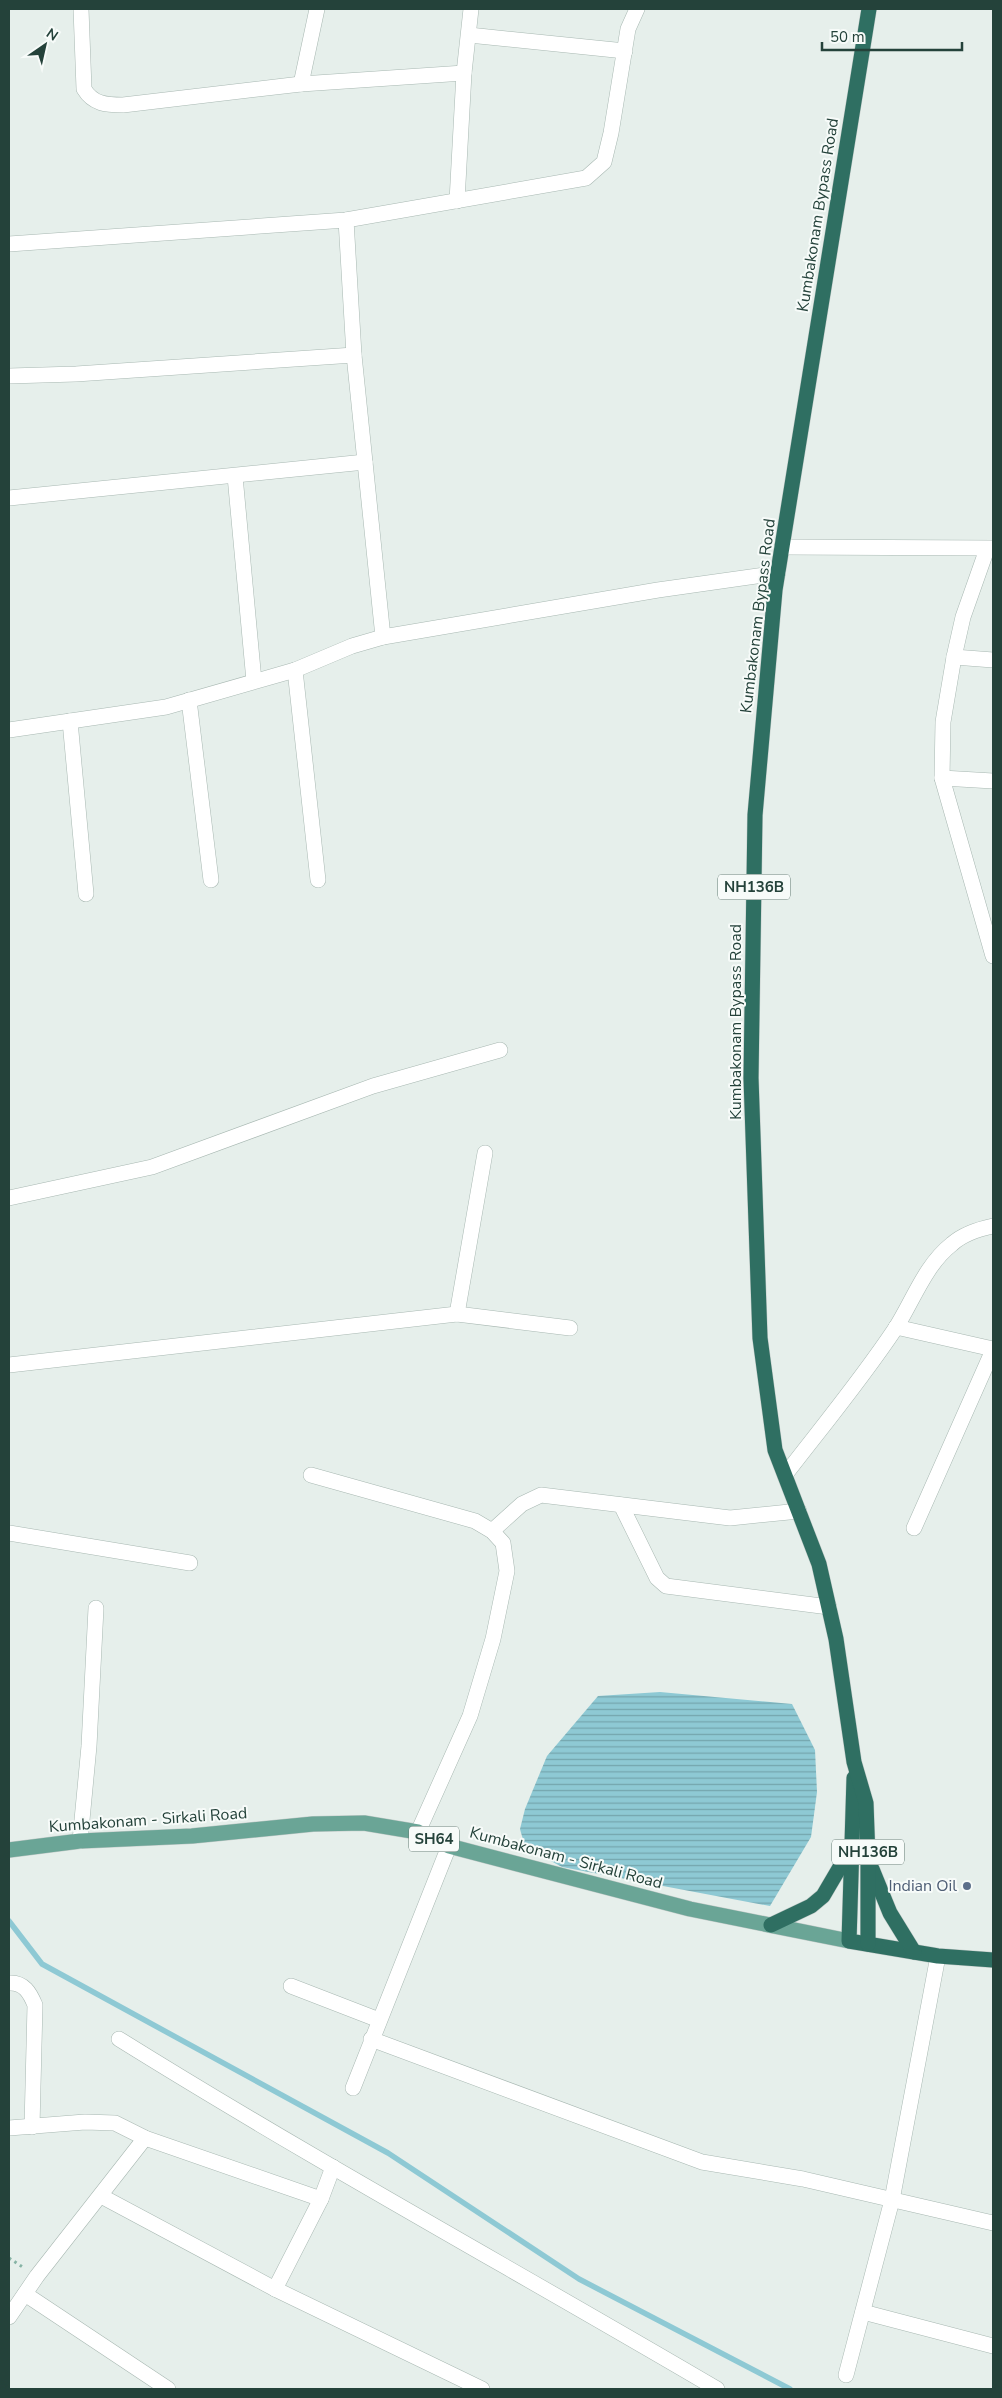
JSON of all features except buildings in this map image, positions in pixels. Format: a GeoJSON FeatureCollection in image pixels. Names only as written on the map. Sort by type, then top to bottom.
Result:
{"type":"FeatureCollection","features":[{"type":"Feature","properties":{"kind":"highway","name":"Kumbakonam Bypass Road"},"geometry":{"type":"LineString","coordinates":[[868,1944],[866,1802],[854,1762],[836,1639],[819,1564],[776,1450],[760,1338],[751,1078],[755,815],[778,573],[869,9]]}},
{"type":"Feature","properties":{"kind":"highway","name":"Kumbakonam Bypass Road"},"geometry":{"type":"LineString","coordinates":[[850,1941],[854,1762]]}},
{"type":"Feature","properties":{"kind":"highway"},"geometry":{"type":"LineString","coordinates":[[771,1925],[811,1906],[823,1896],[852,1846]]}},
{"type":"Feature","properties":{"kind":"highway"},"geometry":{"type":"LineString","coordinates":[[868,1858],[890,1913],[914,1952]]}},
{"type":"Feature","properties":{"kind":"highway","name":"Kumbakonam - Sirkali Road"},"geometry":{"type":"LineString","coordinates":[[850,1941],[938,1956],[993,1960]]}},
{"type":"Feature","properties":{"kind":"main road","name":"Kumbakonam - Sirkali Road"},"geometry":{"type":"LineString","coordinates":[[9,1850],[80,1841],[192,1836],[313,1824],[364,1823],[418,1832],[449,1846],[690,1909],[850,1941]]}},
{"type":"Feature","properties":{"kind":"street"},"geometry":{"type":"LineString","coordinates":[[81,9],[84,89],[90,98],[103,104],[122,105],[301,84],[464,73]]}},
{"type":"Feature","properties":{"kind":"street"},"geometry":{"type":"LineString","coordinates":[[301,84],[317,9]]}},
{"type":"Feature","properties":{"kind":"street"},"geometry":{"type":"LineString","coordinates":[[457,201],[464,73],[472,9]]}},
{"type":"Feature","properties":{"kind":"street"},"geometry":{"type":"LineString","coordinates":[[9,244],[346,220],[586,178],[604,162],[611,133],[628,29],[637,9]]}},
{"type":"Feature","properties":{"kind":"street"},"geometry":{"type":"LineString","coordinates":[[469,35],[625,52]]}},
{"type":"Feature","properties":{"kind":"street"},"geometry":{"type":"LineString","coordinates":[[346,220],[354,354],[383,637]]}},
{"type":"Feature","properties":{"kind":"street"},"geometry":{"type":"LineString","coordinates":[[9,376],[76,374],[354,354]]}},
{"type":"Feature","properties":{"kind":"street"},"geometry":{"type":"LineString","coordinates":[[9,498],[365,462]]}},
{"type":"Feature","properties":{"kind":"street"},"geometry":{"type":"LineString","coordinates":[[235,476],[254,681]]}},
{"type":"Feature","properties":{"kind":"street"},"geometry":{"type":"LineString","coordinates":[[782,546],[990,548],[963,617],[954,658],[943,722],[942,778],[993,956]]}},
{"type":"Feature","properties":{"kind":"street"},"geometry":{"type":"LineString","coordinates":[[9,730],[166,707],[295,670],[352,646],[383,637],[648,591],[778,573]]}},
{"type":"Feature","properties":{"kind":"street"},"geometry":{"type":"LineString","coordinates":[[954,658],[993,660]]}},
{"type":"Feature","properties":{"kind":"street"},"geometry":{"type":"LineString","coordinates":[[295,670],[318,880]]}},
{"type":"Feature","properties":{"kind":"street"},"geometry":{"type":"LineString","coordinates":[[189,700],[211,880]]}},
{"type":"Feature","properties":{"kind":"street"},"geometry":{"type":"LineString","coordinates":[[70,721],[86,894]]}},
{"type":"Feature","properties":{"kind":"street"},"geometry":{"type":"LineString","coordinates":[[942,778],[993,781]]}},
{"type":"Feature","properties":{"kind":"street"},"geometry":{"type":"LineString","coordinates":[[9,1198],[152,1167],[373,1086],[500,1050]]}},
{"type":"Feature","properties":{"kind":"street"},"geometry":{"type":"LineString","coordinates":[[457,1314],[485,1153]]}},
{"type":"Feature","properties":{"kind":"street"},"geometry":{"type":"LineString","coordinates":[[785,1475],[871,1364],[896,1327],[933,1264],[952,1243],[979,1229],[993,1226]]}},
{"type":"Feature","properties":{"kind":"street"},"geometry":{"type":"LineString","coordinates":[[9,1365],[457,1314],[570,1328]]}},
{"type":"Feature","properties":{"kind":"street"},"geometry":{"type":"LineString","coordinates":[[896,1327],[993,1350],[914,1528]]}},
{"type":"Feature","properties":{"kind":"street"},"geometry":{"type":"LineString","coordinates":[[311,1475],[475,1521],[492,1531],[503,1543],[506,1571],[492,1639],[470,1716],[418,1832]]}},
{"type":"Feature","properties":{"kind":"street"},"geometry":{"type":"LineString","coordinates":[[492,1531],[522,1504],[541,1495],[730,1518],[798,1511]]}},
{"type":"Feature","properties":{"kind":"street"},"geometry":{"type":"LineString","coordinates":[[621,1505],[657,1578],[666,1586],[829,1607]]}},
{"type":"Feature","properties":{"kind":"street"},"geometry":{"type":"LineString","coordinates":[[9,1533],[190,1563]]}},
{"type":"Feature","properties":{"kind":"street"},"geometry":{"type":"LineString","coordinates":[[80,1841],[89,1746],[96,1608]]}},
{"type":"Feature","properties":{"kind":"street"},"geometry":{"type":"LineString","coordinates":[[352,2088],[449,1846]]}},
{"type":"Feature","properties":{"kind":"street"},"geometry":{"type":"LineString","coordinates":[[846,2375],[892,2200],[938,1956]]}},
{"type":"Feature","properties":{"kind":"street"},"geometry":{"type":"LineString","coordinates":[[9,1983],[14,1983],[28,1990],[35,2005],[32,2127]]}},
{"type":"Feature","properties":{"kind":"street"},"geometry":{"type":"LineString","coordinates":[[291,1986],[379,2020]]}},
{"type":"Feature","properties":{"kind":"street"},"geometry":{"type":"LineString","coordinates":[[119,2039],[218,2101],[717,2389]]}},
{"type":"Feature","properties":{"kind":"street"},"geometry":{"type":"LineString","coordinates":[[371,2039],[702,2162],[803,2179],[993,2223]]}},
{"type":"Feature","properties":{"kind":"street"},"geometry":{"type":"LineString","coordinates":[[9,2128],[85,2122],[115,2123],[145,2138],[321,2199]]}},
{"type":"Feature","properties":{"kind":"street"},"geometry":{"type":"LineString","coordinates":[[9,2317],[24,2294],[145,2138]]}},
{"type":"Feature","properties":{"kind":"street"},"geometry":{"type":"LineString","coordinates":[[275,2289],[321,2199],[333,2167]]}},
{"type":"Feature","properties":{"kind":"street"},"geometry":{"type":"LineString","coordinates":[[101,2196],[275,2289],[482,2389]]}},
{"type":"Feature","properties":{"kind":"street"},"geometry":{"type":"LineString","coordinates":[[24,2294],[168,2389]]}},
{"type":"Feature","properties":{"kind":"street"},"geometry":{"type":"LineString","coordinates":[[863,2312],[993,2346]]}},
{"type":"Feature","properties":{"kind":"water"},"geometry":{"type":"Polygon","coordinates":[[[660,1692],[792,1704],[815,1750],[817,1792],[811,1837],[770,1906],[562,1867],[525,1847],[520,1829],[525,1809],[547,1756],[598,1696],[660,1692]]]}},
{"type":"Feature","properties":{"kind":"waterway"},"geometry":{"type":"LineString","coordinates":[[9,1921],[42,1964],[388,2153],[579,2279],[790,2389]]}},
{"type":"Feature","properties":{"kind":"place","name":"Indian Oil"},"geometry":{"type":"Point","coordinates":[967,1886]}}]}
